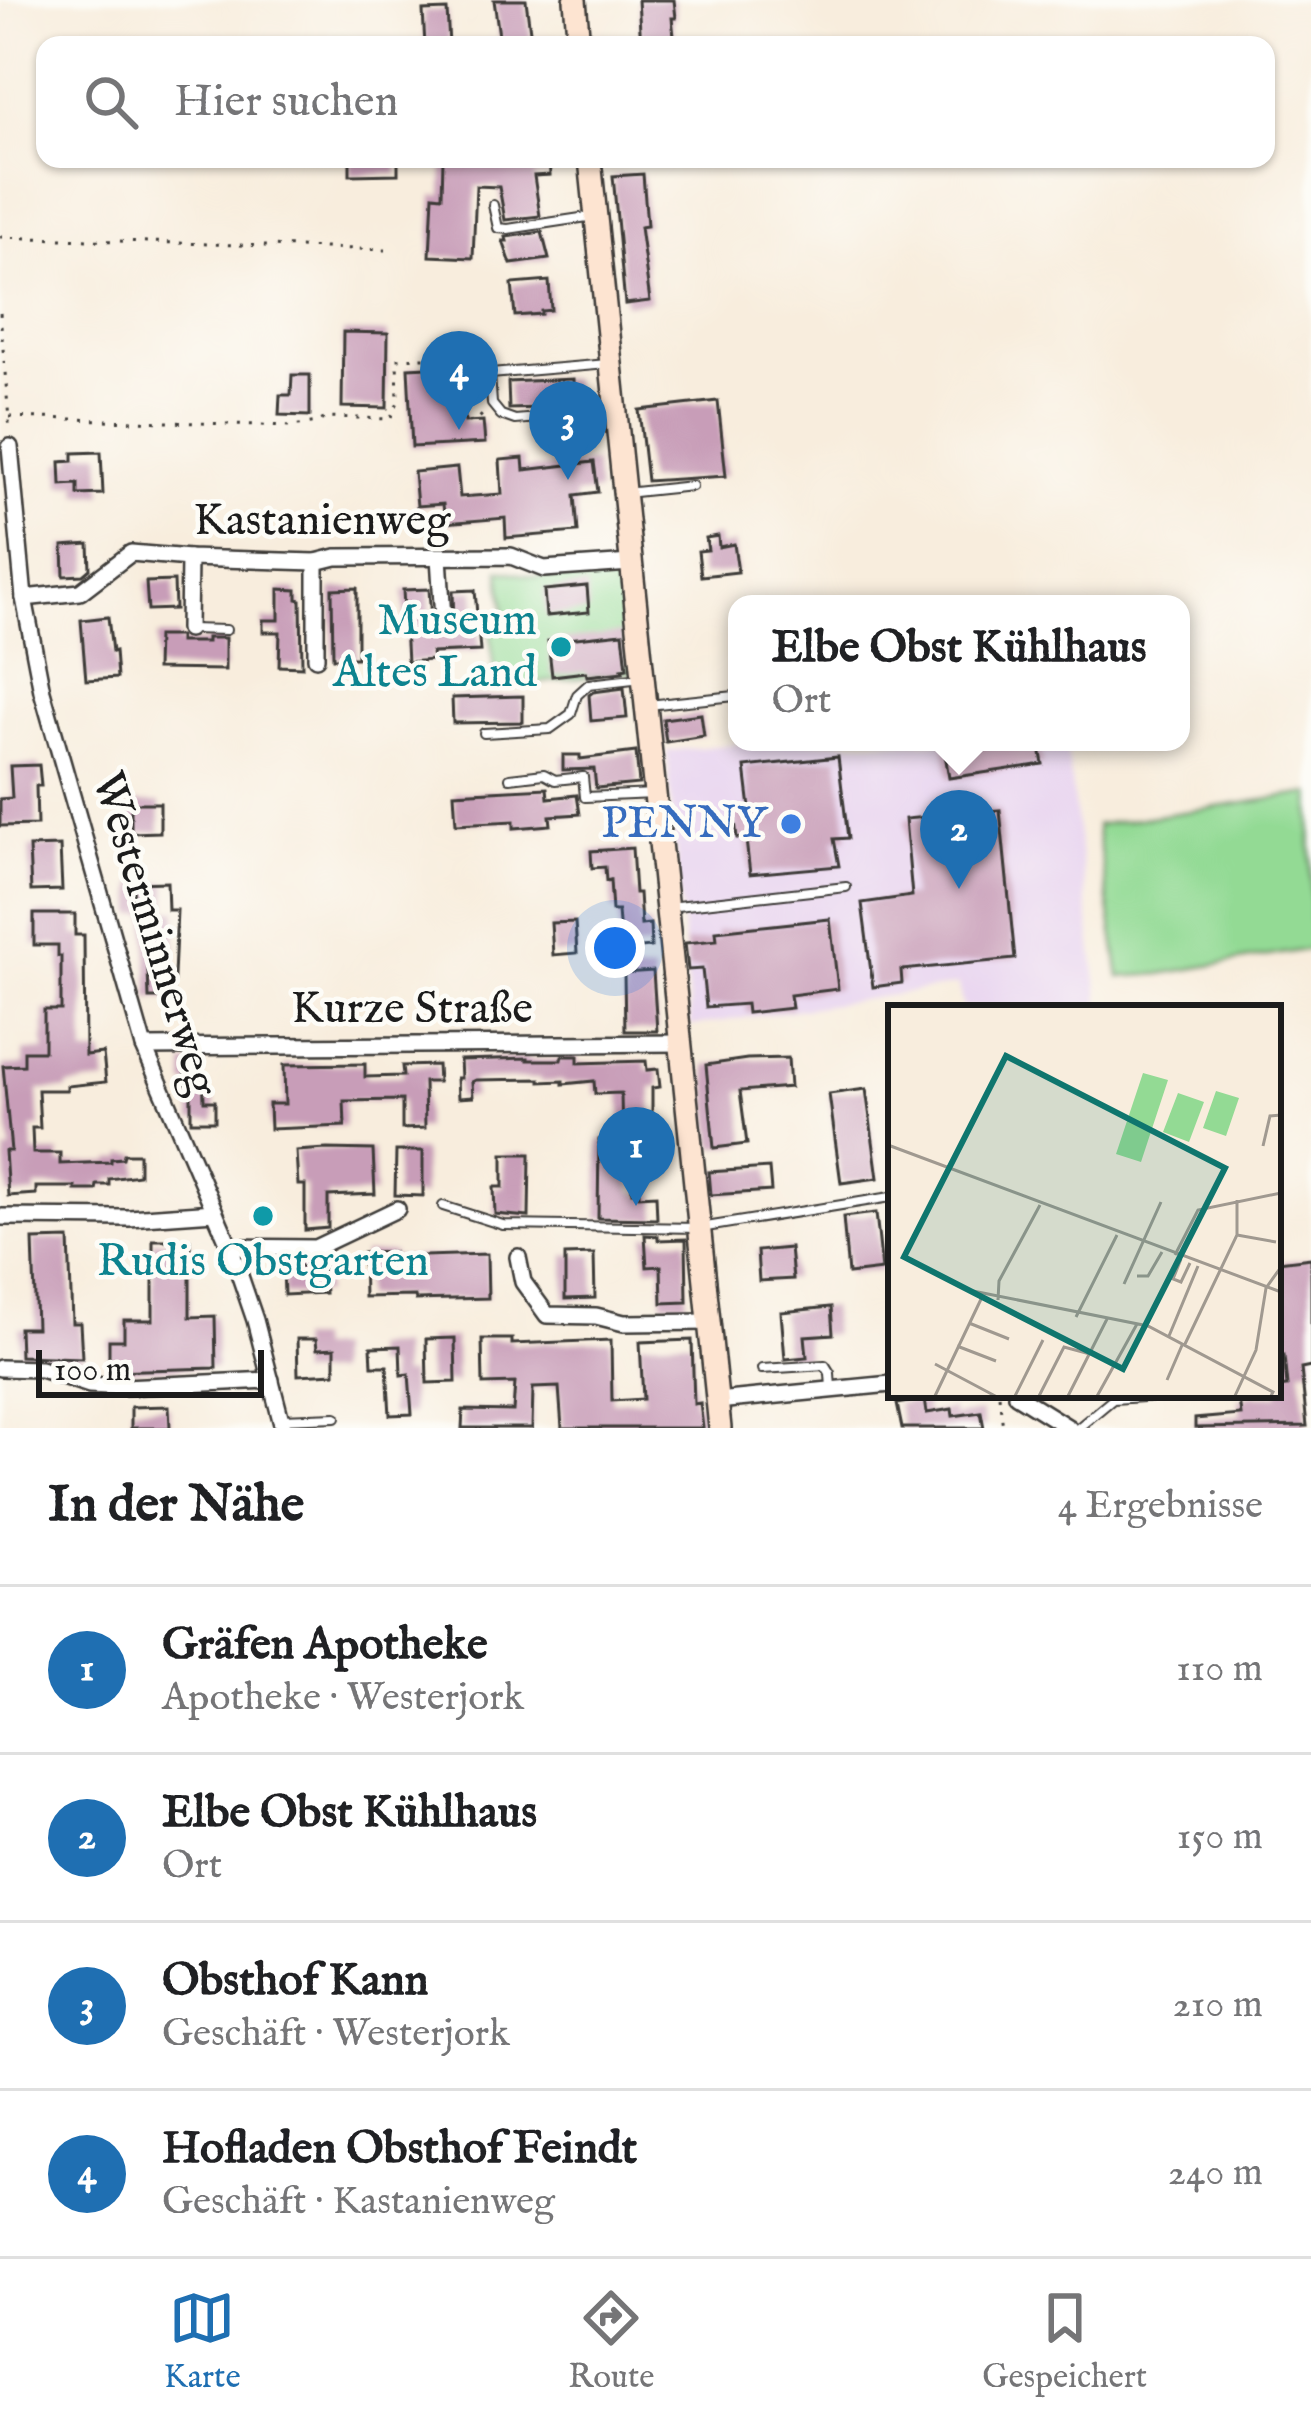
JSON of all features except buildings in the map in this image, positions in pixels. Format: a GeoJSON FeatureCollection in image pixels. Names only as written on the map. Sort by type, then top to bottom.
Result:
{"type":"FeatureCollection","features":[{"type":"Feature","properties":{"kind":"main road"},"geometry":{"type":"LineString","coordinates":[[575,0],[578,36]]}},
{"type":"Feature","properties":{"kind":"main road"},"geometry":{"type":"LineString","coordinates":[[591,168],[720,1428]]}},
{"type":"Feature","properties":{"kind":"street","name":"Westerminnerweg"},"geometry":{"type":"LineString","coordinates":[[10,447],[7,506],[43,691],[144,1047],[230,1247],[282,1424]]}},
{"type":"Feature","properties":{"kind":"street","name":"Kastanienweg"},"geometry":{"type":"LineString","coordinates":[[25,598],[80,592],[131,553],[316,562],[336,557],[511,556],[544,569],[631,563]]}},
{"type":"Feature","properties":{"kind":"street"},"geometry":{"type":"LineString","coordinates":[[439,556],[443,619]]}},
{"type":"Feature","properties":{"kind":"street"},"geometry":{"type":"LineString","coordinates":[[188,558],[188,629]]}},
{"type":"Feature","properties":{"kind":"street"},"geometry":{"type":"LineString","coordinates":[[316,562],[316,658]]}},
{"type":"Feature","properties":{"kind":"street","name":"Kurze Straße"},"geometry":{"type":"LineString","coordinates":[[144,1047],[681,1043]]}},
{"type":"Feature","properties":{"kind":"street"},"geometry":{"type":"LineString","coordinates":[[230,1247],[315,1248],[397,1209]]}},
{"type":"Feature","properties":{"kind":"street"},"geometry":{"type":"LineString","coordinates":[[0,1217],[214,1212]]}},
{"type":"Feature","properties":{"kind":"street"},"geometry":{"type":"LineString","coordinates":[[518,1257],[523,1282],[547,1315],[596,1316],[624,1323],[709,1322]]}},
{"type":"Feature","properties":{"kind":"street"},"geometry":{"type":"LineString","coordinates":[[0,1368],[41,1369],[89,1385],[124,1387],[272,1380]]}},
{"type":"Feature","properties":{"kind":"street"},"geometry":{"type":"LineString","coordinates":[[717,1401],[888,1384]]}},
{"type":"Feature","properties":{"kind":"street"},"geometry":{"type":"LineString","coordinates":[[1021,1398],[1073,1428]]}},
{"type":"Feature","properties":{"kind":"lane"},"geometry":{"type":"LineString","coordinates":[[493,206],[498,228],[508,229],[595,215]]}},
{"type":"Feature","properties":{"kind":"lane"},"geometry":{"type":"LineString","coordinates":[[609,364],[490,374],[492,404],[501,415],[515,420],[614,412]]}},
{"type":"Feature","properties":{"kind":"lane"},"geometry":{"type":"LineString","coordinates":[[623,493],[692,486]]}},
{"type":"Feature","properties":{"kind":"lane"},"geometry":{"type":"LineString","coordinates":[[188,629],[226,630]]}},
{"type":"Feature","properties":{"kind":"lane"},"geometry":{"type":"LineString","coordinates":[[484,733],[550,729],[571,714],[577,694],[589,683],[644,678]]}},
{"type":"Feature","properties":{"kind":"lane"},"geometry":{"type":"LineString","coordinates":[[647,705],[728,697]]}},
{"type":"Feature","properties":{"kind":"lane"},"geometry":{"type":"LineString","coordinates":[[510,778],[583,777],[585,797],[656,794]]}},
{"type":"Feature","properties":{"kind":"lane"},"geometry":{"type":"LineString","coordinates":[[668,908],[846,887]]}},
{"type":"Feature","properties":{"kind":"lane"},"geometry":{"type":"LineString","coordinates":[[443,1206],[503,1226],[700,1228],[888,1197]]}},
{"type":"Feature","properties":{"kind":"lane"},"geometry":{"type":"LineString","coordinates":[[762,1369],[825,1365],[831,1390]]}},
{"type":"Feature","properties":{"kind":"lane"},"geometry":{"type":"LineString","coordinates":[[1073,1428],[1113,1399],[1128,1398]]}},
{"type":"Feature","properties":{"kind":"lane"},"geometry":{"type":"LineString","coordinates":[[282,1424],[336,1417]]}},
{"type":"Feature","properties":{"kind":"path"},"geometry":{"type":"LineString","coordinates":[[0,237],[386,250]]}},
{"type":"Feature","properties":{"kind":"path"},"geometry":{"type":"LineString","coordinates":[[0,313],[10,447]]}},
{"type":"Feature","properties":{"kind":"path"},"geometry":{"type":"LineString","coordinates":[[0,419],[292,426],[328,417],[390,419],[398,402],[397,359],[473,356],[490,374]]}},
{"type":"Feature","properties":{"kind":"path"},"geometry":{"type":"LineString","coordinates":[[469,422],[477,420]]}},
{"type":"Feature","properties":{"kind":"path"},"geometry":{"type":"LineString","coordinates":[[998,1398],[1003,1428]]}},
{"type":"Feature","properties":{"kind":"shaded area"},"geometry":{"type":"Polygon","coordinates":[[[728,745],[728,751],[1067,751],[1100,1005],[962,1005],[958,985],[691,1026],[667,751],[728,745]]]}},
{"type":"Feature","properties":{"kind":"green space","name":"Museum Altes Land"},"geometry":{"type":"Polygon","coordinates":[[[500,570],[536,577],[614,576],[624,589],[634,672],[495,688],[490,622],[505,620],[500,570]]]}},
{"type":"Feature","properties":{"kind":"green space"},"geometry":{"type":"Polygon","coordinates":[[[1311,793],[1311,949],[1120,977],[1096,825],[1311,793]]]}},
{"type":"Feature","properties":{"kind":"place","name":"Hofladen Obsthof Feindt"},"geometry":{"type":"Point","coordinates":[459,430]}},
{"type":"Feature","properties":{"kind":"place","name":"Obsthof Kann"},"geometry":{"type":"Point","coordinates":[568,480]}},
{"type":"Feature","properties":{"kind":"place","name":"Museum Altes Land"},"geometry":{"type":"Point","coordinates":[561,647]}},
{"type":"Feature","properties":{"kind":"place","name":"PENNY"},"geometry":{"type":"Point","coordinates":[791,824]}},
{"type":"Feature","properties":{"kind":"place","name":"Elbe Obst Kühlhaus"},"geometry":{"type":"Point","coordinates":[959,889]}},
{"type":"Feature","properties":{"kind":"place","name":"Gräfen Apotheke"},"geometry":{"type":"Point","coordinates":[636,1206]}},
{"type":"Feature","properties":{"kind":"place","name":"Rudis Obstgarten"},"geometry":{"type":"Point","coordinates":[263,1216]}}]}
